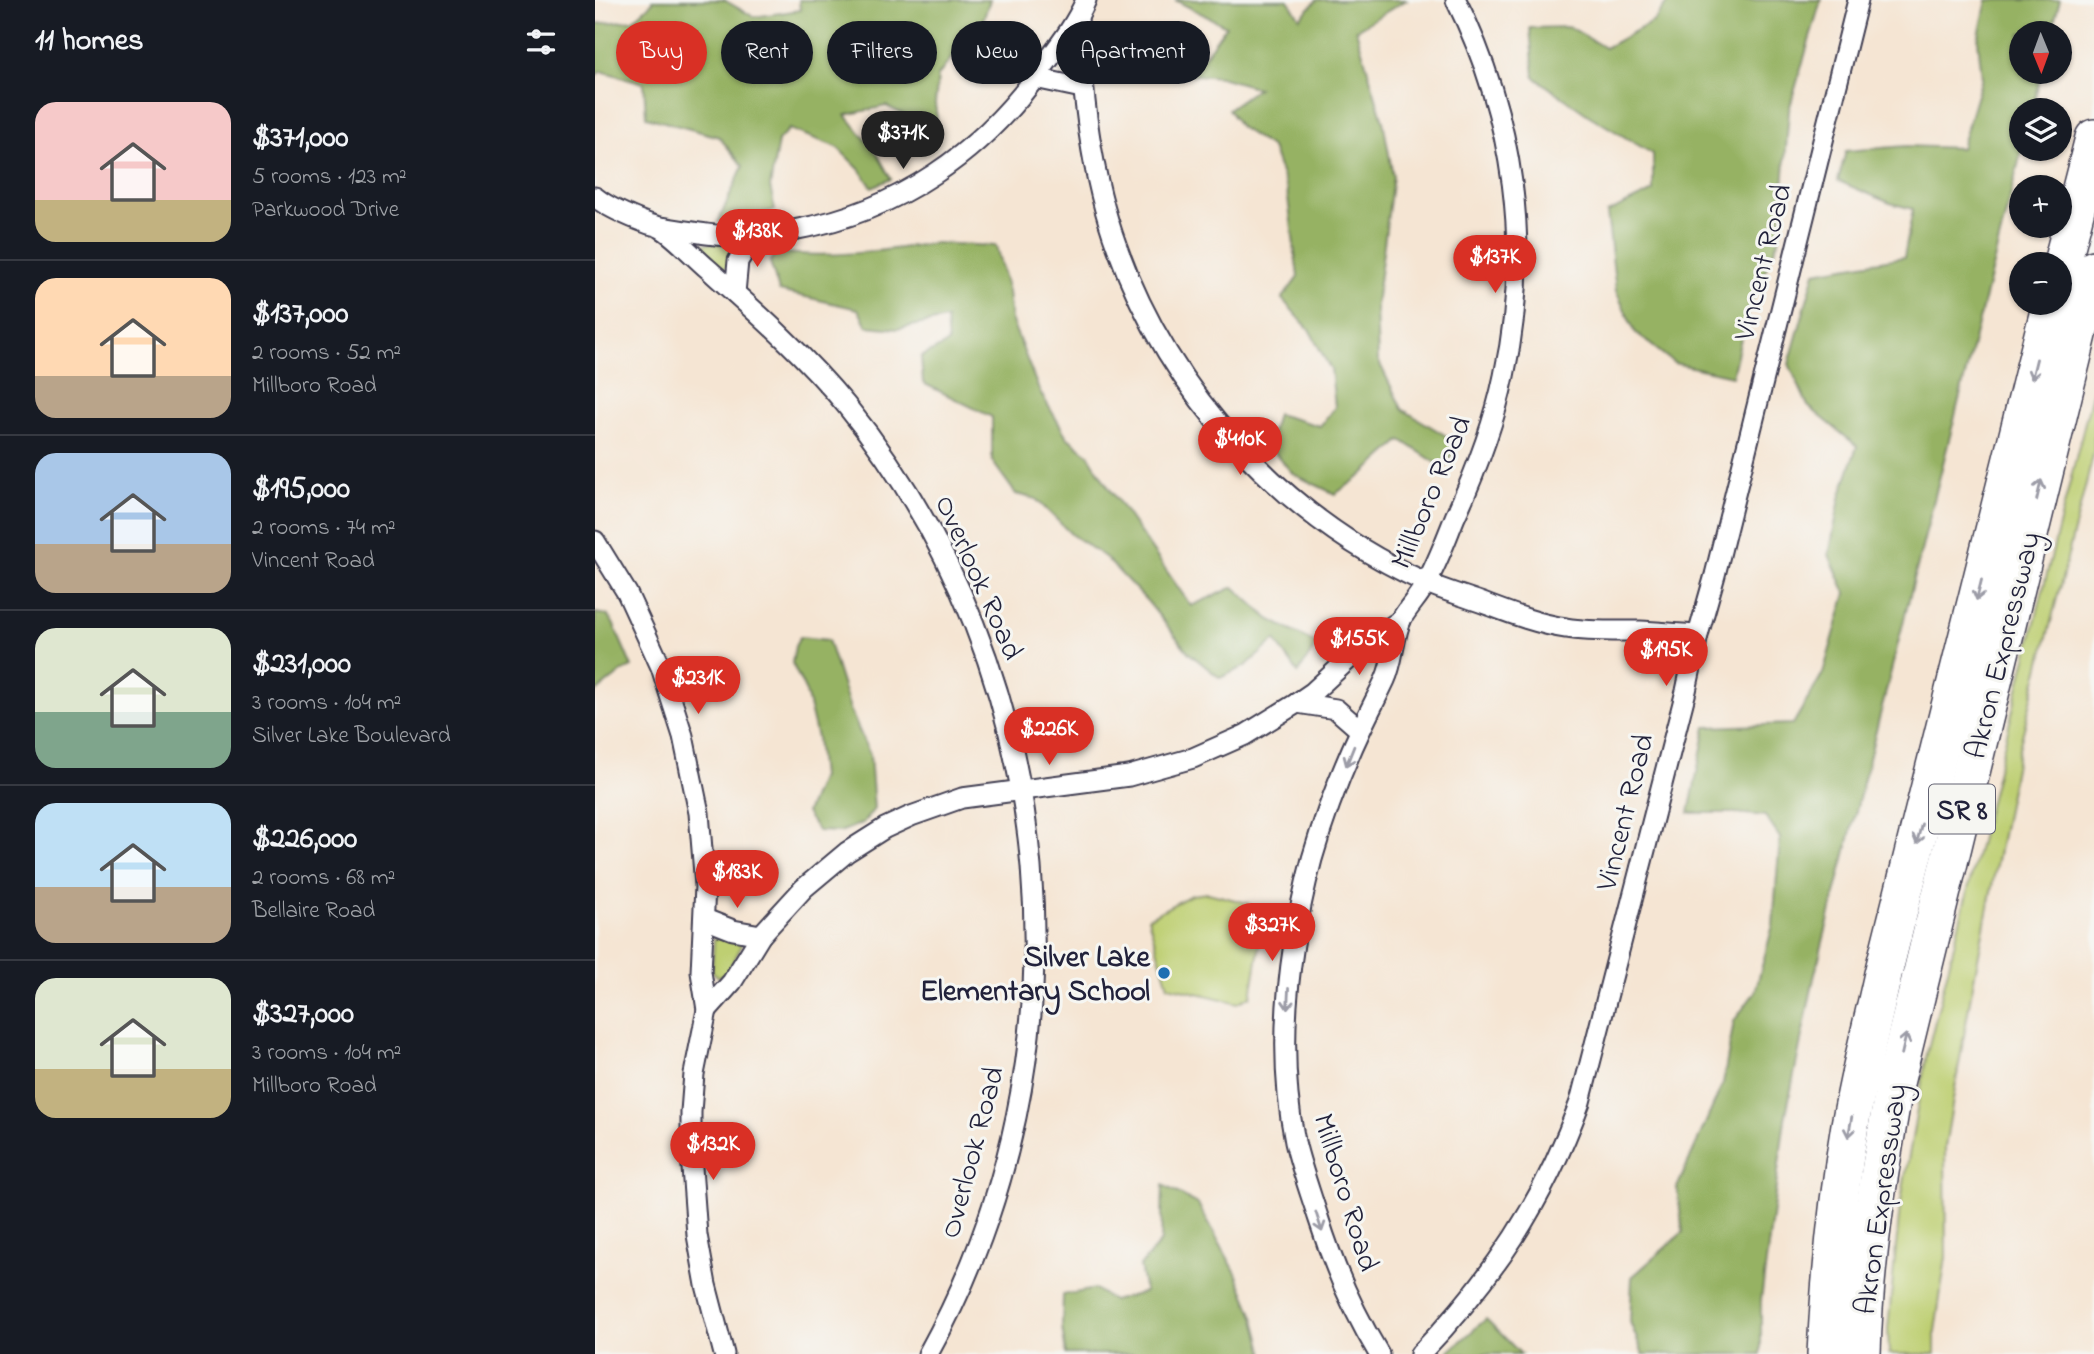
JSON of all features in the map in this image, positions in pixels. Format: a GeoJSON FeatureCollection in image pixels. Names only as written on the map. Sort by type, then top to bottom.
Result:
{"type":"FeatureCollection","features":[{"type":"Feature","properties":{"kind":"highway"},"geometry":{"type":"LineString","coordinates":[[2065,252],[2094,138]]}},
{"type":"Feature","properties":{"kind":"highway","name":"Akron Expressway"},"geometry":{"type":"LineString","coordinates":[[1862,1354],[1872,1218],[1895,1083],[2094,269]]}},
{"type":"Feature","properties":{"kind":"highway","name":"Akron Expressway"},"geometry":{"type":"LineString","coordinates":[[1826,1354],[1836,1229],[1850,1124],[1860,1076],[1883,974],[2048,315]]}},
{"type":"Feature","properties":{"kind":"street","name":"Millboro Road"},"geometry":{"type":"LineString","coordinates":[[1379,1354],[1363,1328],[1338,1271],[1304,1174],[1296,1142],[1289,1104],[1286,1053],[1288,988],[1302,898],[1325,821],[1360,730],[1388,673],[1401,620],[1426,583],[1469,486],[1488,435],[1504,375],[1515,298],[1517,234],[1513,182],[1507,144],[1489,80],[1456,0]]}},
{"type":"Feature","properties":{"kind":"street","name":"Vincent Road"},"geometry":{"type":"LineString","coordinates":[[1420,1354],[1473,1296],[1510,1244],[1547,1180],[1571,1128],[1584,1090],[1858,0]]}},
{"type":"Feature","properties":{"kind":"street"},"geometry":{"type":"LineString","coordinates":[[1082,9],[1082,88],[1094,159],[1117,249],[1160,338],[1192,390],[1228,437],[1289,495],[1321,520],[1372,555],[1426,583],[1565,628],[1698,635]]}},
{"type":"Feature","properties":{"kind":"street"},"geometry":{"type":"LineString","coordinates":[[1042,68],[1082,9]]}},
{"type":"Feature","properties":{"kind":"street"},"geometry":{"type":"LineString","coordinates":[[1042,79],[1082,88]]}},
{"type":"Feature","properties":{"kind":"street"},"geometry":{"type":"LineString","coordinates":[[660,227],[715,236],[754,237],[857,215],[921,185],[946,167],[986,134],[1012,108],[1030,84]]}},
{"type":"Feature","properties":{"kind":"street","name":"Overlook Road"},"geometry":{"type":"LineString","coordinates":[[598,202],[660,227],[793,348],[845,404],[908,490],[955,579],[982,643],[1003,708],[1022,791],[1031,862],[1035,951],[1033,1003],[1014,1131],[988,1221],[963,1286],[928,1354]]}},
{"type":"Feature","properties":{"kind":"street"},"geometry":{"type":"LineString","coordinates":[[735,293],[738,261],[754,237]]}},
{"type":"Feature","properties":{"kind":"street"},"geometry":{"type":"LineString","coordinates":[[595,541],[621,583],[661,667],[684,736],[699,813],[705,919],[701,972],[707,1010],[699,1043],[691,1112],[693,1187],[697,1235],[706,1285],[724,1354]]}},
{"type":"Feature","properties":{"kind":"street"},"geometry":{"type":"LineString","coordinates":[[707,1010],[732,982],[761,934],[821,872],[885,828],[962,798],[1129,776],[1193,758],[1245,735],[1297,703],[1313,692],[1365,644],[1401,620]]}},
{"type":"Feature","properties":{"kind":"street"},"geometry":{"type":"LineString","coordinates":[[1297,703],[1336,709],[1360,730]]}},
{"type":"Feature","properties":{"kind":"street"},"geometry":{"type":"LineString","coordinates":[[705,919],[733,930],[761,934]]}},
{"type":"Feature","properties":{"kind":"green space"},"geometry":{"type":"Polygon","coordinates":[[[652,0],[724,0],[754,17],[800,10],[799,0],[990,0],[983,21],[951,21],[951,59],[938,76],[935,104],[938,126],[886,106],[846,115],[878,155],[891,179],[872,187],[837,147],[789,129],[778,141],[770,187],[775,210],[718,222],[743,166],[719,137],[646,117],[644,84],[707,84],[707,21],[624,21],[633,20],[653,2],[652,0]]]}},
{"type":"Feature","properties":{"kind":"green space"},"geometry":{"type":"Polygon","coordinates":[[[1175,0],[1288,0],[1300,18],[1317,0],[1406,0],[1356,30],[1383,121],[1393,176],[1376,305],[1378,360],[1402,409],[1458,443],[1444,468],[1401,440],[1361,476],[1335,494],[1293,474],[1268,445],[1277,414],[1320,426],[1335,407],[1331,370],[1309,329],[1282,299],[1298,277],[1287,190],[1272,148],[1240,127],[1228,109],[1258,88],[1210,76],[1210,48],[1226,26],[1175,0]]]}},
{"type":"Feature","properties":{"kind":"green space"},"geometry":{"type":"Polygon","coordinates":[[[1669,0],[1821,0],[1789,110],[1779,239],[1748,309],[1732,376],[1674,363],[1635,332],[1616,291],[1607,213],[1653,191],[1653,154],[1588,115],[1534,77],[1530,28],[1570,27],[1605,48],[1654,21],[1669,0]]]}},
{"type":"Feature","properties":{"kind":"green space"},"geometry":{"type":"Polygon","coordinates":[[[1987,0],[2060,0],[2054,21],[2009,21],[2009,84],[2039,84],[2035,98],[2009,98],[2009,161],[2019,161],[2015,175],[2009,175],[2009,201],[1814,978],[1785,1119],[1761,1300],[1761,1354],[1643,1354],[1630,1322],[1632,1277],[1683,1232],[1677,1188],[1723,1083],[1734,1021],[1755,992],[1773,925],[1780,838],[1765,816],[1689,813],[1706,727],[1793,724],[1823,673],[1846,593],[1829,555],[1840,498],[1857,446],[1808,406],[1789,364],[1815,272],[1904,257],[1913,209],[1890,203],[1838,181],[1846,151],[1906,146],[1961,148],[1982,78],[1978,40],[1987,0]]]}},
{"type":"Feature","properties":{"kind":"green space"},"geometry":{"type":"Polygon","coordinates":[[[616,22],[616,75],[601,71],[595,76],[595,24],[616,22]]]}},
{"type":"Feature","properties":{"kind":"green space"},"geometry":{"type":"Polygon","coordinates":[[[735,243],[732,258],[722,270],[697,249],[701,244],[735,243]]]}},
{"type":"Feature","properties":{"kind":"green space"},"geometry":{"type":"Polygon","coordinates":[[[934,243],[996,246],[1008,292],[1011,319],[1039,390],[1067,437],[1088,454],[1191,606],[1234,587],[1269,619],[1317,644],[1298,673],[1275,640],[1246,666],[1220,678],[1189,653],[1148,602],[1105,557],[1072,535],[1036,499],[1016,494],[992,461],[992,417],[923,383],[921,357],[948,343],[946,319],[897,329],[867,326],[858,309],[779,291],[770,262],[777,252],[836,254],[934,243]]]}},
{"type":"Feature","properties":{"kind":"green space"},"geometry":{"type":"Polygon","coordinates":[[[2094,386],[2094,452],[2018,752],[1970,1000],[1945,1147],[1946,1257],[1935,1331],[1935,1354],[1889,1354],[1888,1329],[1900,1206],[1927,1053],[2094,386]]]}},
{"type":"Feature","properties":{"kind":"green space"},"geometry":{"type":"Polygon","coordinates":[[[595,613],[607,615],[613,623],[632,667],[621,672],[595,693],[595,613]]]}},
{"type":"Feature","properties":{"kind":"green space"},"geometry":{"type":"Polygon","coordinates":[[[800,637],[828,640],[851,712],[870,755],[874,809],[863,823],[840,832],[818,831],[806,813],[821,777],[817,738],[806,692],[792,663],[795,646],[800,637]]]}},
{"type":"Feature","properties":{"kind":"green space"},"geometry":{"type":"Polygon","coordinates":[[[1208,893],[1247,903],[1265,913],[1251,996],[1238,1003],[1168,986],[1148,918],[1191,895],[1208,893]]]}},
{"type":"Feature","properties":{"kind":"green space"},"geometry":{"type":"Polygon","coordinates":[[[719,937],[741,942],[726,975],[718,977],[712,971],[714,939],[719,937]]]}},
{"type":"Feature","properties":{"kind":"green space"},"geometry":{"type":"Polygon","coordinates":[[[1163,1185],[1198,1204],[1236,1273],[1255,1319],[1264,1354],[1066,1354],[1062,1327],[1063,1295],[1095,1289],[1113,1301],[1145,1292],[1140,1266],[1161,1241],[1163,1185]]]}},
{"type":"Feature","properties":{"kind":"green space"},"geometry":{"type":"Polygon","coordinates":[[[1486,1319],[1521,1354],[1446,1354],[1486,1319]]]}},
{"type":"Feature","properties":{"kind":"place","name":"Silver Lake Elementary School"},"geometry":{"type":"Point","coordinates":[1164,973]}}]}
